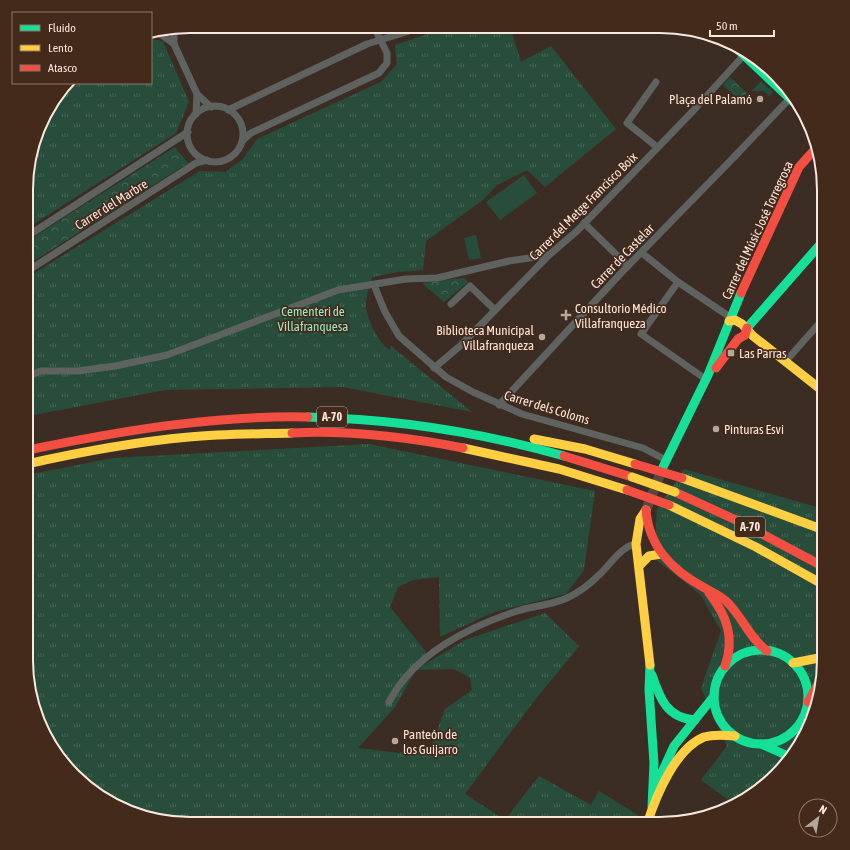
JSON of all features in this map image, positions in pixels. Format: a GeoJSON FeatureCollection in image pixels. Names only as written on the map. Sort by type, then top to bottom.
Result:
{"type":"FeatureCollection","features":[{"type":"Feature","properties":{"kind":"main road","name":"Carrer del Músic José Torregrosa"},"geometry":{"type":"LineString","coordinates":[[727,332],[730,319],[794,175],[813,152]]}},
{"type":"Feature","properties":{"kind":"main road"},"geometry":{"type":"LineString","coordinates":[[707,379],[817,248]]}},
{"type":"Feature","properties":{"kind":"main road"},"geometry":{"type":"LineString","coordinates":[[730,319],[735,320],[745,335],[785,362],[817,387]]}},
{"type":"Feature","properties":{"kind":"main road"},"geometry":{"type":"LineString","coordinates":[[664,463],[707,379],[727,332],[729,335],[745,335]]}},
{"type":"Feature","properties":{"kind":"main road","name":"A-70"},"geometry":{"type":"LineString","coordinates":[[33,449],[118,431],[238,418],[279,416],[361,419],[458,430],[547,450],[675,492],[738,521],[817,563]]}},
{"type":"Feature","properties":{"kind":"main road"},"geometry":{"type":"LineString","coordinates":[[458,430],[485,429],[585,449],[682,478],[817,527]]}},
{"type":"Feature","properties":{"kind":"main road","name":"A-70"},"geometry":{"type":"LineString","coordinates":[[33,463],[116,446],[199,436],[247,433],[347,433],[426,441],[500,454],[571,471],[669,505],[756,547],[817,581]]}},
{"type":"Feature","properties":{"kind":"main road"},"geometry":{"type":"LineString","coordinates":[[652,807],[654,763],[649,690],[650,671],[647,614],[636,544],[640,519],[646,510],[647,526],[650,535],[661,554],[678,570],[704,587],[718,594],[730,605],[747,633],[767,651]]}},
{"type":"Feature","properties":{"kind":"main road"},"geometry":{"type":"LineString","coordinates":[[639,566],[649,556],[661,554]]}},
{"type":"Feature","properties":{"kind":"main road"},"geometry":{"type":"LineString","coordinates":[[704,587],[716,601],[728,623],[731,645],[729,656],[717,682],[714,696],[716,710],[722,723],[735,736],[747,742],[761,744],[786,755]]}},
{"type":"Feature","properties":{"kind":"main road"},"geometry":{"type":"LineString","coordinates":[[724,669],[730,662],[743,654],[757,650],[776,653],[793,663],[805,680],[808,702]]}},
{"type":"Feature","properties":{"kind":"main road"},"geometry":{"type":"LineString","coordinates":[[793,663],[817,658]]}},
{"type":"Feature","properties":{"kind":"main road"},"geometry":{"type":"LineString","coordinates":[[650,671],[662,701],[668,709],[680,718],[695,720]]}},
{"type":"Feature","properties":{"kind":"main road"},"geometry":{"type":"LineString","coordinates":[[761,744],[783,738],[800,722],[814,692]]}},
{"type":"Feature","properties":{"kind":"main road"},"geometry":{"type":"LineString","coordinates":[[653,797],[662,768],[674,746],[714,696]]}},
{"type":"Feature","properties":{"kind":"main road"},"geometry":{"type":"LineString","coordinates":[[800,722],[801,729]]}},
{"type":"Feature","properties":{"kind":"main road"},"geometry":{"type":"LineString","coordinates":[[648,817],[652,807],[673,768],[689,748],[699,740],[709,736],[735,736]]}},
{"type":"Feature","properties":{"kind":"street"},"geometry":{"type":"LineString","coordinates":[[242,140],[251,133],[379,73],[387,63],[387,53],[377,33]]}},
{"type":"Feature","properties":{"kind":"street"},"geometry":{"type":"LineString","coordinates":[[228,110],[367,44],[405,33]]}},
{"type":"Feature","properties":{"kind":"street"},"geometry":{"type":"LineString","coordinates":[[174,34],[174,44],[197,94],[211,107],[228,110],[239,119],[243,133],[242,140],[235,153],[222,161],[207,160],[200,157],[191,146],[188,132],[192,119],[196,114],[211,107]]}},
{"type":"Feature","properties":{"kind":"street"},"geometry":{"type":"LineString","coordinates":[[160,36],[174,44]]}},
{"type":"Feature","properties":{"kind":"street","name":"Carrer del Metge Francisco Boix"},"geometry":{"type":"LineString","coordinates":[[434,368],[460,346],[549,255],[584,223],[743,56]]}},
{"type":"Feature","properties":{"kind":"street"},"geometry":{"type":"LineString","coordinates":[[656,82],[627,122],[657,147]]}},
{"type":"Feature","properties":{"kind":"street"},"geometry":{"type":"LineString","coordinates":[[196,114],[197,94]]}},
{"type":"Feature","properties":{"kind":"street","name":"Carrer de Castelar"},"geometry":{"type":"LineString","coordinates":[[499,405],[628,266],[789,100]]}},
{"type":"Feature","properties":{"kind":"street","name":"Carrer del Marbre"},"geometry":{"type":"LineString","coordinates":[[33,231],[188,132]]}},
{"type":"Feature","properties":{"kind":"street","name":"Carrer del Marbre"},"geometry":{"type":"LineString","coordinates":[[33,267],[196,164],[207,160]]}},
{"type":"Feature","properties":{"kind":"street"},"geometry":{"type":"LineString","coordinates":[[584,223],[628,266]]}},
{"type":"Feature","properties":{"kind":"street"},"geometry":{"type":"LineString","coordinates":[[642,253],[678,282],[730,319]]}},
{"type":"Feature","properties":{"kind":"street"},"geometry":{"type":"LineString","coordinates":[[33,374],[41,371],[86,370],[115,366],[167,355],[338,290],[406,279],[437,278],[509,261],[549,255]]}},
{"type":"Feature","properties":{"kind":"street"},"geometry":{"type":"LineString","coordinates":[[678,282],[641,334],[707,379]]}},
{"type":"Feature","properties":{"kind":"street","name":"Carrer dels Coloms"},"geometry":{"type":"LineString","coordinates":[[374,285],[385,312],[399,336],[434,368],[473,392],[499,405],[551,423],[643,448],[664,463]]}},
{"type":"Feature","properties":{"kind":"street"},"geometry":{"type":"LineString","coordinates":[[451,304],[470,286],[495,310]]}},
{"type":"Feature","properties":{"kind":"street"},"geometry":{"type":"LineString","coordinates":[[785,362],[817,326]]}},
{"type":"Feature","properties":{"kind":"street"},"geometry":{"type":"LineString","coordinates":[[389,702],[397,686],[437,649],[465,632],[516,612],[567,598],[598,576],[628,546],[636,544]]}},
{"type":"Feature","properties":{"kind":"green space"},"geometry":{"type":"Polygon","coordinates":[[[431,33],[512,33],[521,62],[551,46],[616,129],[545,187],[527,170],[497,185],[483,200],[426,241],[423,270],[398,272],[372,277],[367,296],[366,308],[369,319],[378,337],[386,347],[390,350],[391,346],[472,412],[343,387],[165,390],[33,415],[33,274],[200,171],[225,172],[243,159],[257,139],[381,82],[397,64],[395,45],[431,33]]]}},
{"type":"Feature","properties":{"kind":"green space"},"geometry":{"type":"Polygon","coordinates":[[[152,39],[163,41],[189,102],[176,133],[33,224],[33,180],[38,149],[49,120],[65,95],[78,84],[152,84],[152,39]]]}},
{"type":"Feature","properties":{"kind":"green space"},"geometry":{"type":"Polygon","coordinates":[[[730,77],[747,93],[740,101],[723,85],[730,77]]]}},
{"type":"Feature","properties":{"kind":"green space"},"geometry":{"type":"Polygon","coordinates":[[[761,81],[773,92],[769,96],[764,91],[752,91],[761,81]]]}},
{"type":"Feature","properties":{"kind":"green space"},"geometry":{"type":"Polygon","coordinates":[[[175,147],[188,163],[33,261],[33,237],[175,147]]]}},
{"type":"Feature","properties":{"kind":"green space"},"geometry":{"type":"Polygon","coordinates":[[[524,175],[537,193],[500,220],[486,202],[524,175]]]}},
{"type":"Feature","properties":{"kind":"green space"},"geometry":{"type":"Polygon","coordinates":[[[476,235],[481,258],[469,260],[464,238],[476,235]]]}},
{"type":"Feature","properties":{"kind":"green space"},"geometry":{"type":"Polygon","coordinates":[[[464,278],[468,282],[444,302],[422,283],[464,278]]]}},
{"type":"Feature","properties":{"kind":"green space","name":"Cementeri de Villafranquesa"},"geometry":{"type":"Polygon","coordinates":[[[323,298],[334,327],[302,338],[296,324],[292,322],[287,325],[283,315],[323,298]]]}},
{"type":"Feature","properties":{"kind":"green space"},"geometry":{"type":"Polygon","coordinates":[[[369,444],[595,491],[584,570],[566,594],[494,612],[440,637],[439,577],[413,580],[398,587],[390,607],[426,652],[417,669],[465,640],[545,613],[579,646],[531,705],[465,794],[500,817],[180,817],[139,809],[120,801],[94,785],[65,756],[54,739],[41,711],[34,681],[33,474],[113,458],[369,444]],[[454,669],[416,670],[395,707],[358,748],[399,753],[431,747],[445,709],[472,690],[470,678],[454,669]]]}},
{"type":"Feature","properties":{"kind":"green space"},"geometry":{"type":"Polygon","coordinates":[[[684,469],[817,507],[817,670],[812,701],[801,730],[785,756],[756,785],[730,801],[701,780],[727,746],[701,688],[721,631],[701,595],[654,558],[657,509],[684,469]]]}},
{"type":"Feature","properties":{"kind":"green space"},"geometry":{"type":"Polygon","coordinates":[[[539,776],[591,805],[599,791],[638,815],[637,817],[507,817],[539,776]]]}},
{"type":"Feature","properties":{"kind":"tunnel"},"geometry":{"type":"LineString","coordinates":[[646,510],[663,467]]}},
{"type":"Feature","properties":{"kind":"traffic: fast"},"geometry":{"type":"LineString","coordinates":[[750,61],[785,94]]}},
{"type":"Feature","properties":{"kind":"traffic: fast"},"geometry":{"type":"LineString","coordinates":[[747,328],[817,248]]}},
{"type":"Feature","properties":{"kind":"traffic: fast"},"geometry":{"type":"LineString","coordinates":[[663,467],[708,375],[741,293]]}},
{"type":"Feature","properties":{"kind":"traffic: fast"},"geometry":{"type":"LineString","coordinates":[[308,417],[341,418],[438,428],[501,440],[564,456]]}},
{"type":"Feature","properties":{"kind":"traffic: fast"},"geometry":{"type":"LineString","coordinates":[[761,650],[779,654],[794,664],[804,679],[808,697],[804,715],[794,730],[779,740],[761,744],[743,740],[728,730],[718,715],[714,697],[718,679],[728,664],[743,654],[761,650]]}},
{"type":"Feature","properties":{"kind":"traffic: fast"},"geometry":{"type":"LineString","coordinates":[[650,665],[649,690],[654,763],[652,807]]}},
{"type":"Feature","properties":{"kind":"traffic: fast"},"geometry":{"type":"LineString","coordinates":[[652,675],[658,692],[666,706],[678,716],[695,720]]}},
{"type":"Feature","properties":{"kind":"traffic: fast"},"geometry":{"type":"LineString","coordinates":[[657,783],[674,746],[714,696]]}},
{"type":"Feature","properties":{"kind":"traffic: fast"},"geometry":{"type":"LineString","coordinates":[[800,723],[801,729]]}},
{"type":"Feature","properties":{"kind":"traffic: fast"},"geometry":{"type":"LineString","coordinates":[[761,744],[786,755]]}},
{"type":"Feature","properties":{"kind":"traffic: slow"},"geometry":{"type":"LineString","coordinates":[[729,321],[735,320],[742,324],[753,336],[817,386]]}},
{"type":"Feature","properties":{"kind":"traffic: slow"},"geometry":{"type":"LineString","coordinates":[[33,463],[67,455],[168,439],[215,435],[292,433]]}},
{"type":"Feature","properties":{"kind":"traffic: slow"},"geometry":{"type":"LineString","coordinates":[[534,439],[585,449],[635,464]]}},
{"type":"Feature","properties":{"kind":"traffic: slow"},"geometry":{"type":"LineString","coordinates":[[463,448],[559,469],[627,490]]}},
{"type":"Feature","properties":{"kind":"traffic: slow"},"geometry":{"type":"LineString","coordinates":[[632,477],[675,492]]}},
{"type":"Feature","properties":{"kind":"traffic: slow"},"geometry":{"type":"LineString","coordinates":[[682,478],[817,527]]}},
{"type":"Feature","properties":{"kind":"traffic: slow"},"geometry":{"type":"LineString","coordinates":[[669,505],[756,547],[817,581]]}},
{"type":"Feature","properties":{"kind":"traffic: slow"},"geometry":{"type":"LineString","coordinates":[[646,510],[640,519],[636,544],[650,665]]}},
{"type":"Feature","properties":{"kind":"traffic: slow"},"geometry":{"type":"LineString","coordinates":[[639,566],[649,556],[661,554]]}},
{"type":"Feature","properties":{"kind":"traffic: slow"},"geometry":{"type":"LineString","coordinates":[[793,663],[817,658]]}},
{"type":"Feature","properties":{"kind":"traffic: slow"},"geometry":{"type":"LineString","coordinates":[[650,817],[661,787],[668,774],[684,752],[704,737],[716,735],[735,736]]}},
{"type":"Feature","properties":{"kind":"traffic: jam"},"geometry":{"type":"LineString","coordinates":[[741,293],[799,167],[813,152]]}},
{"type":"Feature","properties":{"kind":"traffic: jam"},"geometry":{"type":"LineString","coordinates":[[716,368],[738,339],[745,335],[747,328]]}},
{"type":"Feature","properties":{"kind":"traffic: jam"},"geometry":{"type":"LineString","coordinates":[[33,449],[167,426],[237,419],[308,417]]}},
{"type":"Feature","properties":{"kind":"traffic: jam"},"geometry":{"type":"LineString","coordinates":[[292,433],[313,432],[378,435],[463,448]]}},
{"type":"Feature","properties":{"kind":"traffic: jam"},"geometry":{"type":"LineString","coordinates":[[564,456],[632,477]]}},
{"type":"Feature","properties":{"kind":"traffic: jam"},"geometry":{"type":"LineString","coordinates":[[635,464],[682,478]]}},
{"type":"Feature","properties":{"kind":"traffic: jam"},"geometry":{"type":"LineString","coordinates":[[627,490],[669,505]]}},
{"type":"Feature","properties":{"kind":"traffic: jam"},"geometry":{"type":"LineString","coordinates":[[675,492],[738,521],[817,563]]}},
{"type":"Feature","properties":{"kind":"traffic: jam"},"geometry":{"type":"LineString","coordinates":[[646,510],[652,535],[664,556],[681,573],[726,601],[751,634],[767,651]]}},
{"type":"Feature","properties":{"kind":"traffic: jam"},"geometry":{"type":"LineString","coordinates":[[709,593],[725,619],[728,628],[729,646],[725,666]]}},
{"type":"Feature","properties":{"kind":"traffic: jam"},"geometry":{"type":"LineString","coordinates":[[808,702],[814,692]]}},
{"type":"Feature","properties":{"kind":"place","name":"Plaça del Palamó"},"geometry":{"type":"Point","coordinates":[760,99]}},
{"type":"Feature","properties":{"kind":"place","name":"Consultorio Médico Villafranqueza"},"geometry":{"type":"Point","coordinates":[566,315]}},
{"type":"Feature","properties":{"kind":"place","name":"Biblioteca Municipal Villafranqueza"},"geometry":{"type":"Point","coordinates":[542,337]}},
{"type":"Feature","properties":{"kind":"place","name":"Las Parras"},"geometry":{"type":"Point","coordinates":[731,353]}},
{"type":"Feature","properties":{"kind":"place","name":"Pinturas Esvi"},"geometry":{"type":"Point","coordinates":[716,429]}},
{"type":"Feature","properties":{"kind":"place","name":"Panteón de los Guijarro"},"geometry":{"type":"Point","coordinates":[395,741]}}]}
